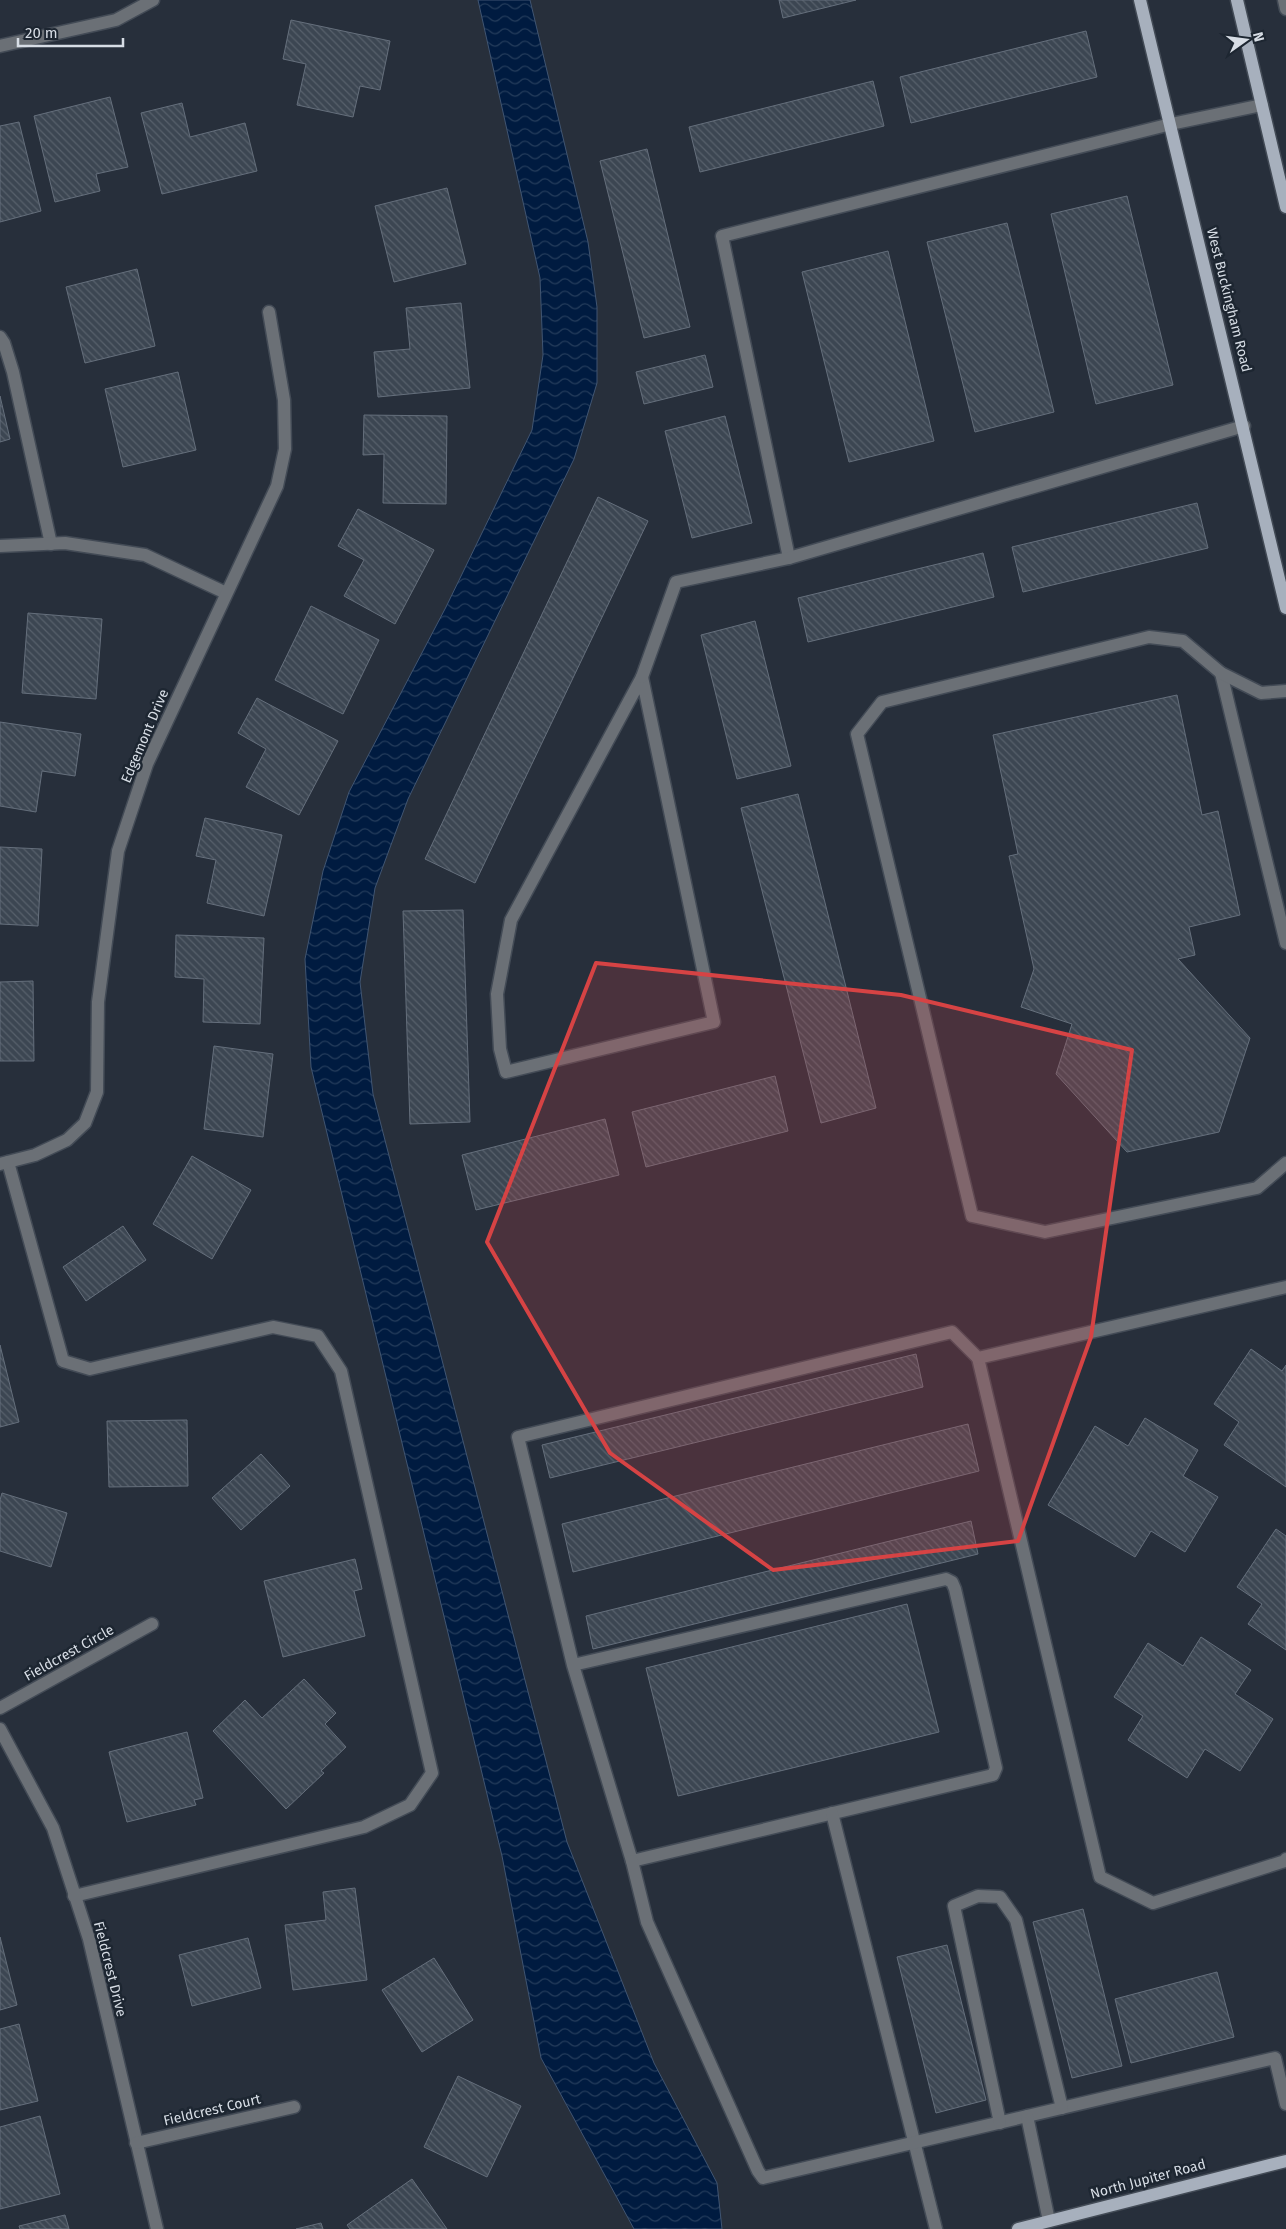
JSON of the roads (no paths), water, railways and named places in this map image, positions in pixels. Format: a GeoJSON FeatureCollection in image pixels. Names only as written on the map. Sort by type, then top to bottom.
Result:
{"type":"FeatureCollection","features":[{"type":"Feature","properties":{"kind":"main road","name":"West Buckingham Road"},"geometry":{"type":"LineString","coordinates":[[1140,0],[1244,426],[1286,608]]}},
{"type":"Feature","properties":{"kind":"main road"},"geometry":{"type":"LineString","coordinates":[[1236,0],[1286,207]]}},
{"type":"Feature","properties":{"kind":"main road","name":"North Jupiter Road"},"geometry":{"type":"LineString","coordinates":[[1018,2229],[1286,2161]]}},
{"type":"Feature","properties":{"kind":"street"},"geometry":{"type":"LineString","coordinates":[[0,46],[116,20],[153,0]]}},
{"type":"Feature","properties":{"kind":"street"},"geometry":{"type":"LineString","coordinates":[[1284,0],[1286,9]]}},
{"type":"Feature","properties":{"kind":"street"},"geometry":{"type":"LineString","coordinates":[[789,558],[722,236],[1171,124],[1262,105]]}},
{"type":"Feature","properties":{"kind":"street","name":"Edgemont Drive"},"geometry":{"type":"LineString","coordinates":[[4,1163],[35,1156],[67,1140],[85,1123],[97,1092],[98,1002],[118,851],[147,764],[277,486],[285,449],[284,400],[269,312]]}},
{"type":"Feature","properties":{"kind":"street"},"geometry":{"type":"LineString","coordinates":[[0,337],[4,343],[13,372],[50,544]]}},
{"type":"Feature","properties":{"kind":"street"},"geometry":{"type":"LineString","coordinates":[[642,677],[714,1022],[506,1072],[500,1049],[496,994],[510,920],[642,677],[676,582],[789,558],[1244,426]]}},
{"type":"Feature","properties":{"kind":"street"},"geometry":{"type":"LineString","coordinates":[[0,546],[65,543],[145,555],[226,593]]}},
{"type":"Feature","properties":{"kind":"street"},"geometry":{"type":"LineString","coordinates":[[1286,691],[1261,693],[1221,673],[1183,641],[1149,637],[882,702],[857,734],[972,1216],[1045,1232],[1257,1188],[1286,1163]]}},
{"type":"Feature","properties":{"kind":"street"},"geometry":{"type":"LineString","coordinates":[[1221,673],[1286,943]]}},
{"type":"Feature","properties":{"kind":"street"},"geometry":{"type":"LineString","coordinates":[[4,1163],[63,1360],[90,1369],[273,1326],[318,1336],[342,1371],[432,1773],[410,1805],[364,1827],[74,1896]]}},
{"type":"Feature","properties":{"kind":"street"},"geometry":{"type":"LineString","coordinates":[[978,1358],[1286,1287]]}},
{"type":"Feature","properties":{"kind":"street"},"geometry":{"type":"LineString","coordinates":[[1286,1859],[1285,1861],[1153,1903],[1100,1878],[978,1358],[952,1332],[518,1437],[573,1665],[632,1860],[647,1922],[758,2172],[764,2178],[1280,2057],[1286,2104]]}},
{"type":"Feature","properties":{"kind":"street"},"geometry":{"type":"LineString","coordinates":[[573,1665],[946,1579],[952,1582],[996,1768],[993,1775],[632,1860]]}},
{"type":"Feature","properties":{"kind":"street","name":"Fieldcrest Circle"},"geometry":{"type":"LineString","coordinates":[[0,1708],[152,1624]]}},
{"type":"Feature","properties":{"kind":"street","name":"Fieldcrest Drive"},"geometry":{"type":"LineString","coordinates":[[0,1729],[53,1828],[89,1939],[157,2229]]}},
{"type":"Feature","properties":{"kind":"street"},"geometry":{"type":"LineString","coordinates":[[832,1813],[936,2229]]}},
{"type":"Feature","properties":{"kind":"street"},"geometry":{"type":"LineString","coordinates":[[1000,2123],[954,1906],[978,1896],[1000,1898],[1016,1920],[1062,2108]]}},
{"type":"Feature","properties":{"kind":"street","name":"Fieldcrest Court"},"geometry":{"type":"LineString","coordinates":[[136,2143],[294,2107]]}},
{"type":"Feature","properties":{"kind":"street"},"geometry":{"type":"LineString","coordinates":[[1027,2116],[1049,2221]]}},
{"type":"Feature","properties":{"kind":"water"},"geometry":{"type":"Polygon","coordinates":[[[478,0],[530,0],[588,242],[597,307],[597,383],[574,459],[408,799],[375,888],[360,982],[373,1094],[567,1842],[654,2063],[717,2183],[722,2229],[634,2229],[541,2058],[502,1856],[311,1067],[305,959],[323,871],[349,792],[446,607],[532,430],[543,355],[540,278],[478,0]]]}}]}
